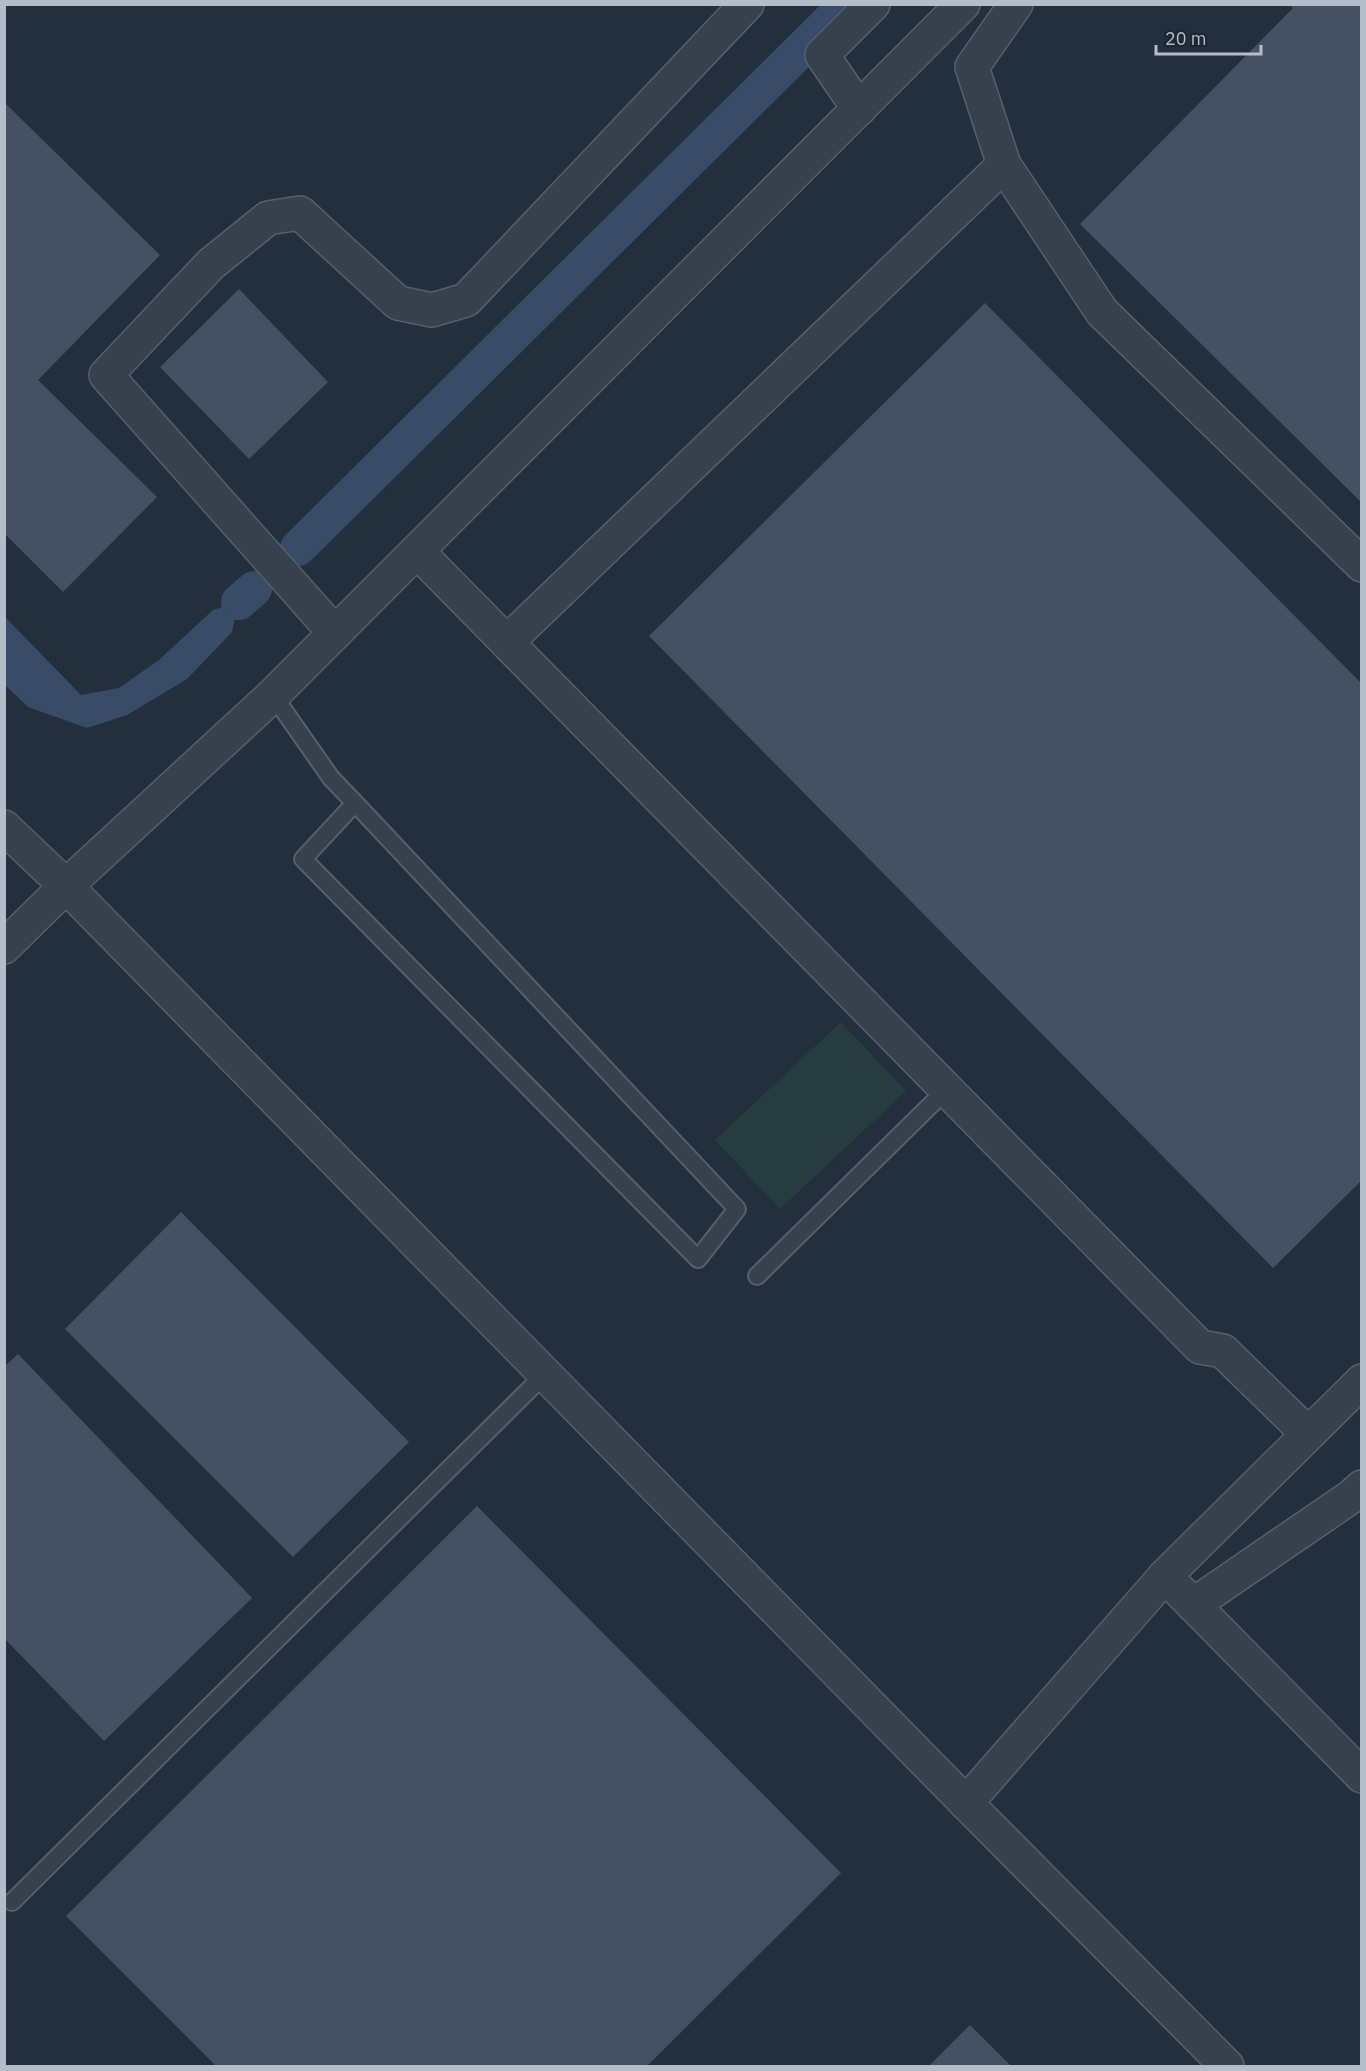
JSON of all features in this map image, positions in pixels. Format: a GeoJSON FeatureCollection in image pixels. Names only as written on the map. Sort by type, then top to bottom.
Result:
{"type":"FeatureCollection","features":[{"type":"Feature","properties":{"kind":"street"},"geometry":{"type":"LineString","coordinates":[[334,633],[106,375],[211,264],[268,218],[300,213],[398,303],[432,310],[466,300],[747,4]]}},
{"type":"Feature","properties":{"kind":"street"},"geometry":{"type":"LineString","coordinates":[[859,109],[822,55],[873,4]]}},
{"type":"Feature","properties":{"kind":"street"},"geometry":{"type":"LineString","coordinates":[[1016,4],[972,67],[1004,165],[1102,312],[1362,565]]}},
{"type":"Feature","properties":{"kind":"street"},"geometry":{"type":"LineString","coordinates":[[4,946],[273,695],[859,109],[952,8]]}},
{"type":"Feature","properties":{"kind":"street"},"geometry":{"type":"LineString","coordinates":[[507,642],[1004,165]]}},
{"type":"Feature","properties":{"kind":"street"},"geometry":{"type":"LineString","coordinates":[[417,551],[1200,1347],[1223,1351],[1308,1434]]}},
{"type":"Feature","properties":{"kind":"street"},"geometry":{"type":"LineString","coordinates":[[4,827],[66,886],[1227,2067]]}},
{"type":"Feature","properties":{"kind":"street"},"geometry":{"type":"LineString","coordinates":[[966,1803],[1165,1576],[1362,1381]]}},
{"type":"Feature","properties":{"kind":"street"},"geometry":{"type":"LineString","coordinates":[[1193,1605],[1362,1487]]}},
{"type":"Feature","properties":{"kind":"street"},"geometry":{"type":"LineString","coordinates":[[1165,1576],[1362,1776]]}},
{"type":"Feature","properties":{"kind":"lane"},"geometry":{"type":"LineString","coordinates":[[273,695],[331,778],[355,803],[737,1209],[698,1259],[303,859],[355,803]]}},
{"type":"Feature","properties":{"kind":"lane"},"geometry":{"type":"LineString","coordinates":[[758,1276],[947,1089]]}},
{"type":"Feature","properties":{"kind":"lane"},"geometry":{"type":"LineString","coordinates":[[12,1902],[545,1374]]}},
{"type":"Feature","properties":{"kind":"green space"},"geometry":{"type":"Polygon","coordinates":[[[841,1022],[906,1091],[780,1209],[715,1140],[841,1022]]]}},
{"type":"Feature","properties":{"kind":"water"},"geometry":{"type":"Polygon","coordinates":[[[239,602],[232,632],[187,679],[127,715],[87,728],[28,707],[5,685],[5,617],[81,695],[119,688],[159,660],[213,610],[239,602]]]}},
{"type":"Feature","properties":{"kind":"building"},"geometry":{"type":"Polygon","coordinates":[[[1290,4],[1362,4],[1362,503],[1080,224],[1293,8],[1290,4]]]}},
{"type":"Feature","properties":{"kind":"building"},"geometry":{"type":"Polygon","coordinates":[[[4,102],[160,255],[38,380],[157,497],[63,592],[4,533],[4,102]]]}},
{"type":"Feature","properties":{"kind":"building"},"geometry":{"type":"Polygon","coordinates":[[[239,289],[328,382],[249,459],[160,367],[239,289]]]}},
{"type":"Feature","properties":{"kind":"building"},"geometry":{"type":"Polygon","coordinates":[[[985,303],[1362,684],[1362,1180],[1273,1268],[649,636],[985,303]]]}},
{"type":"Feature","properties":{"kind":"building"},"geometry":{"type":"Polygon","coordinates":[[[181,1212],[409,1442],[293,1557],[65,1329],[181,1212]]]}},
{"type":"Feature","properties":{"kind":"building"},"geometry":{"type":"Polygon","coordinates":[[[18,1354],[252,1598],[104,1741],[4,1638],[4,1367],[18,1354]]]}},
{"type":"Feature","properties":{"kind":"building"},"geometry":{"type":"Polygon","coordinates":[[[477,1506],[841,1873],[647,2066],[216,2066],[66,1916],[477,1506]]]}},
{"type":"Feature","properties":{"kind":"building"},"geometry":{"type":"Polygon","coordinates":[[[970,2025],[1011,2066],[929,2066],[970,2025]]]}},
{"type":"Feature","properties":{"kind":"waterway"},"geometry":{"type":"LineString","coordinates":[[298,548],[847,4]]}},
{"type":"Feature","properties":{"kind":"waterway"},"geometry":{"type":"LineString","coordinates":[[239,602],[254,589]]}}]}
